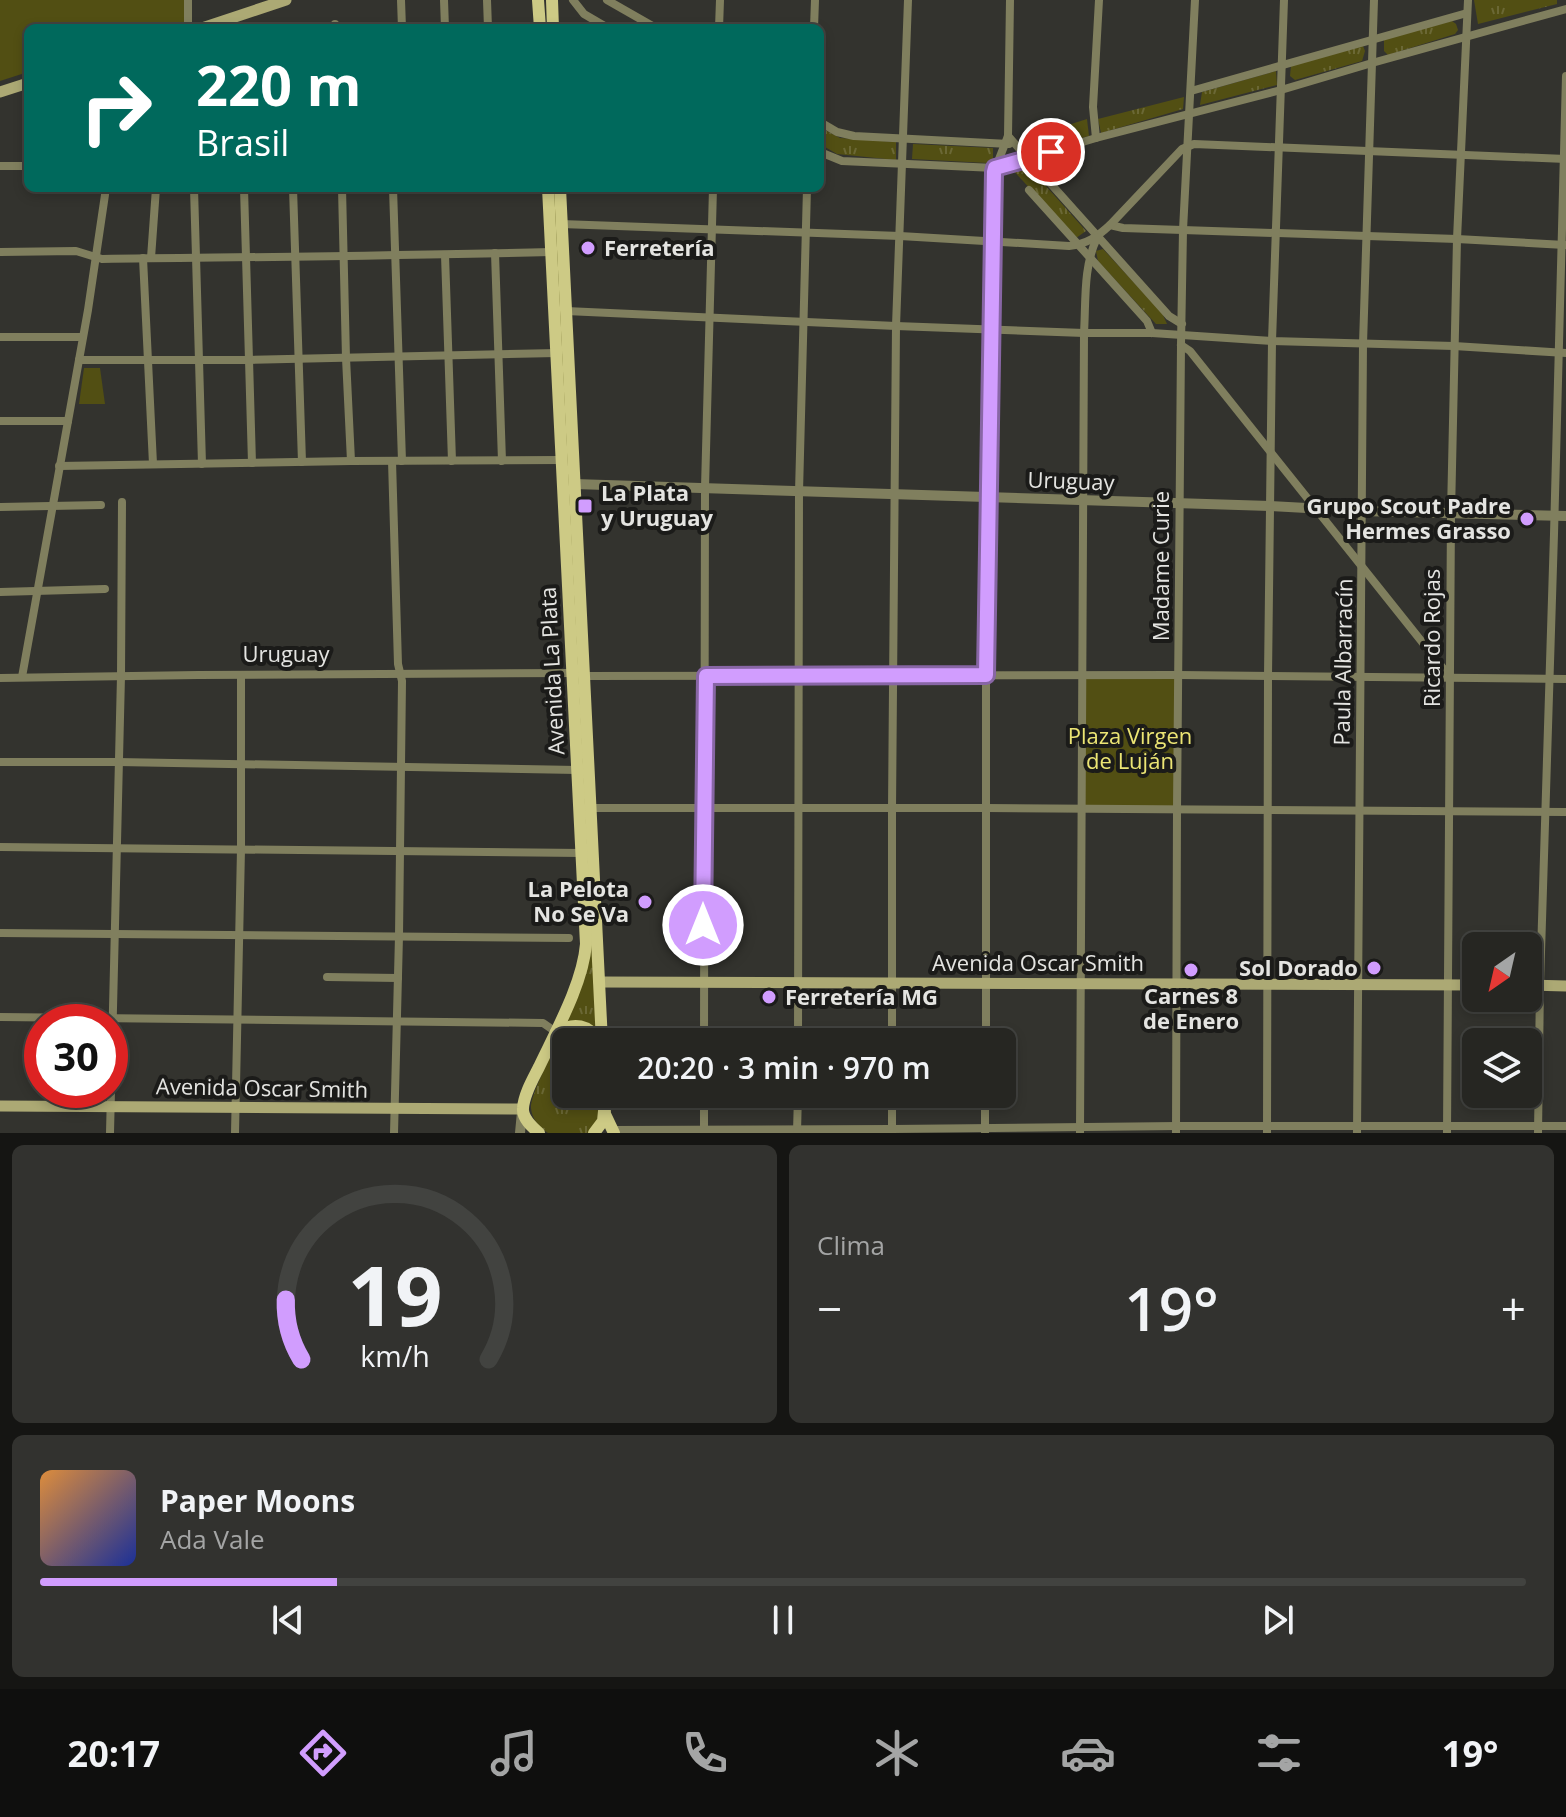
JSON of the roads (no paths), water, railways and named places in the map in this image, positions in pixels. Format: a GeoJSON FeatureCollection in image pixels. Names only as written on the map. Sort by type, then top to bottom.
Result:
{"type":"FeatureCollection","features":[{"type":"Feature","properties":{"kind":"main road"},"geometry":{"type":"LineString","coordinates":[[232,23],[286,0]]}},
{"type":"Feature","properties":{"kind":"main road"},"geometry":{"type":"LineString","coordinates":[[538,0],[540,24]]}},
{"type":"Feature","properties":{"kind":"main road"},"geometry":{"type":"LineString","coordinates":[[552,0],[553,24]]}},
{"type":"Feature","properties":{"kind":"main road"},"geometry":{"type":"LineString","coordinates":[[0,92],[24,84]]}},
{"type":"Feature","properties":{"kind":"main road","name":"Avenida La Plata"},"geometry":{"type":"LineString","coordinates":[[548,192],[562,460],[590,808],[601,1028]]}},
{"type":"Feature","properties":{"kind":"main road","name":"Avenida La Plata"},"geometry":{"type":"LineString","coordinates":[[558,1028],[581,972],[586,935],[577,770],[574,484],[560,192]]}},
{"type":"Feature","properties":{"kind":"main road","name":"Avenida Oscar Smith"},"geometry":{"type":"LineString","coordinates":[[599,982],[1462,985]]}},
{"type":"Feature","properties":{"kind":"main road"},"geometry":{"type":"LineString","coordinates":[[1542,985],[1566,986]]}},
{"type":"Feature","properties":{"kind":"main road"},"geometry":{"type":"LineString","coordinates":[[565,1028],[581,1025],[586,1028]]}},
{"type":"Feature","properties":{"kind":"main road","name":"Avenida La Plata"},"geometry":{"type":"LineString","coordinates":[[523,1110],[529,1088],[552,1040]]}},
{"type":"Feature","properties":{"kind":"main road","name":"Avenida Oscar Smith"},"geometry":{"type":"LineString","coordinates":[[0,1106],[24,1106]]}},
{"type":"Feature","properties":{"kind":"main road","name":"Avenida Oscar Smith"},"geometry":{"type":"LineString","coordinates":[[128,1107],[523,1110]]}},
{"type":"Feature","properties":{"kind":"main road"},"geometry":{"type":"LineString","coordinates":[[604,1108],[613,1131]]}},
{"type":"Feature","properties":{"kind":"main road"},"geometry":{"type":"LineString","coordinates":[[594,1133],[603,1121],[604,1108]]}},
{"type":"Feature","properties":{"kind":"main road"},"geometry":{"type":"LineString","coordinates":[[523,1110],[529,1123],[539,1133]]}},
{"type":"Feature","properties":{"kind":"street"},"geometry":{"type":"LineString","coordinates":[[188,0],[188,24]]}},
{"type":"Feature","properties":{"kind":"street"},"geometry":{"type":"LineString","coordinates":[[401,0],[402,24]]}},
{"type":"Feature","properties":{"kind":"street"},"geometry":{"type":"LineString","coordinates":[[444,0],[445,24]]}},
{"type":"Feature","properties":{"kind":"street"},"geometry":{"type":"LineString","coordinates":[[487,0],[488,24]]}},
{"type":"Feature","properties":{"kind":"street"},"geometry":{"type":"LineString","coordinates":[[573,0],[584,14],[601,24]]}},
{"type":"Feature","properties":{"kind":"street"},"geometry":{"type":"LineString","coordinates":[[607,0],[649,24]]}},
{"type":"Feature","properties":{"kind":"street"},"geometry":{"type":"LineString","coordinates":[[719,24],[720,0]]}},
{"type":"Feature","properties":{"kind":"street"},"geometry":{"type":"LineString","coordinates":[[814,24],[815,0]]}},
{"type":"Feature","properties":{"kind":"street"},"geometry":{"type":"LineString","coordinates":[[892,1028],[896,326],[908,0]]}},
{"type":"Feature","properties":{"kind":"street"},"geometry":{"type":"LineString","coordinates":[[986,1028],[986,675],[993,241],[995,168],[1009,141],[1010,0]]}},
{"type":"Feature","properties":{"kind":"street"},"geometry":{"type":"LineString","coordinates":[[1096,138],[1093,107],[1099,0]]}},
{"type":"Feature","properties":{"kind":"street","name":"Madame Curie"},"geometry":{"type":"LineString","coordinates":[[1176,1129],[1181,335],[1195,0]]}},
{"type":"Feature","properties":{"kind":"street"},"geometry":{"type":"LineString","coordinates":[[1267,1129],[1272,341],[1284,0]]}},
{"type":"Feature","properties":{"kind":"street","name":"Paula Albarracín"},"geometry":{"type":"LineString","coordinates":[[1357,1130],[1363,344],[1374,0]]}},
{"type":"Feature","properties":{"kind":"street","name":"Ricardo Rojas"},"geometry":{"type":"LineString","coordinates":[[1447,1129],[1454,346],[1468,0]]}},
{"type":"Feature","properties":{"kind":"street"},"geometry":{"type":"LineString","coordinates":[[824,154],[842,161],[995,168],[1566,9]]}},
{"type":"Feature","properties":{"kind":"street"},"geometry":{"type":"LineString","coordinates":[[1191,91],[1467,13]]}},
{"type":"Feature","properties":{"kind":"street"},"geometry":{"type":"LineString","coordinates":[[1537,932],[1545,812],[1562,353],[1566,76]]}},
{"type":"Feature","properties":{"kind":"street"},"geometry":{"type":"LineString","coordinates":[[824,124],[844,134],[903,139],[1009,141],[1169,316],[1182,324]]}},
{"type":"Feature","properties":{"kind":"street"},"geometry":{"type":"LineString","coordinates":[[561,224],[1078,245],[1097,237],[1188,145],[1565,159]]}},
{"type":"Feature","properties":{"kind":"street"},"geometry":{"type":"LineString","coordinates":[[0,166],[24,166]]}},
{"type":"Feature","properties":{"kind":"street"},"geometry":{"type":"LineString","coordinates":[[1029,190],[1147,321],[1152,333]]}},
{"type":"Feature","properties":{"kind":"street"},"geometry":{"type":"LineString","coordinates":[[22,677],[88,310],[105,192]]}},
{"type":"Feature","properties":{"kind":"street"},"geometry":{"type":"LineString","coordinates":[[153,464],[147,258],[155,192]]}},
{"type":"Feature","properties":{"kind":"street"},"geometry":{"type":"LineString","coordinates":[[194,192],[202,464]]}},
{"type":"Feature","properties":{"kind":"street"},"geometry":{"type":"LineString","coordinates":[[244,192],[252,463]]}},
{"type":"Feature","properties":{"kind":"street"},"geometry":{"type":"LineString","coordinates":[[293,192],[302,462]]}},
{"type":"Feature","properties":{"kind":"street"},"geometry":{"type":"LineString","coordinates":[[342,192],[351,461]]}},
{"type":"Feature","properties":{"kind":"street"},"geometry":{"type":"LineString","coordinates":[[393,192],[398,356],[400,674],[399,936],[394,1133]]}},
{"type":"Feature","properties":{"kind":"street"},"geometry":{"type":"LineString","coordinates":[[704,1028],[705,488],[713,192]]}},
{"type":"Feature","properties":{"kind":"street"},"geometry":{"type":"LineString","coordinates":[[798,1028],[799,492],[807,192]]}},
{"type":"Feature","properties":{"kind":"street"},"geometry":{"type":"LineString","coordinates":[[1110,225],[1123,228],[1564,244]]}},
{"type":"Feature","properties":{"kind":"street"},"geometry":{"type":"LineString","coordinates":[[1080,1130],[1084,333],[1089,257],[1097,237]]}},
{"type":"Feature","properties":{"kind":"street"},"geometry":{"type":"LineString","coordinates":[[0,252],[76,251],[102,259],[551,252]]}},
{"type":"Feature","properties":{"kind":"street"},"geometry":{"type":"LineString","coordinates":[[495,253],[502,461]]}},
{"type":"Feature","properties":{"kind":"street"},"geometry":{"type":"LineString","coordinates":[[445,255],[452,461]]}},
{"type":"Feature","properties":{"kind":"street"},"geometry":{"type":"LineString","coordinates":[[566,311],[896,326],[1152,333],[1562,353]]}},
{"type":"Feature","properties":{"kind":"street"},"geometry":{"type":"LineString","coordinates":[[0,337],[82,337]]}},
{"type":"Feature","properties":{"kind":"street"},"geometry":{"type":"LineString","coordinates":[[1181,345],[1190,351],[1451,678]]}},
{"type":"Feature","properties":{"kind":"street"},"geometry":{"type":"LineString","coordinates":[[79,360],[248,360],[557,353]]}},
{"type":"Feature","properties":{"kind":"street"},"geometry":{"type":"LineString","coordinates":[[0,421],[68,421]]}},
{"type":"Feature","properties":{"kind":"street"},"geometry":{"type":"LineString","coordinates":[[59,466],[562,460]]}},
{"type":"Feature","properties":{"kind":"street","name":"Uruguay"},"geometry":{"type":"LineString","coordinates":[[574,484],[1566,516]]}},
{"type":"Feature","properties":{"kind":"street"},"geometry":{"type":"LineString","coordinates":[[113,1004],[118,848],[122,502]]}},
{"type":"Feature","properties":{"kind":"street"},"geometry":{"type":"LineString","coordinates":[[0,507],[101,505]]}},
{"type":"Feature","properties":{"kind":"street"},"geometry":{"type":"LineString","coordinates":[[0,592],[105,589]]}},
{"type":"Feature","properties":{"kind":"street","name":"Uruguay"},"geometry":{"type":"LineString","coordinates":[[0,678],[578,674],[1566,679]]}},
{"type":"Feature","properties":{"kind":"street"},"geometry":{"type":"LineString","coordinates":[[235,1133],[241,675]]}},
{"type":"Feature","properties":{"kind":"street"},"geometry":{"type":"LineString","coordinates":[[0,762],[577,770]]}},
{"type":"Feature","properties":{"kind":"street"},"geometry":{"type":"LineString","coordinates":[[590,808],[1566,812]]}},
{"type":"Feature","properties":{"kind":"street"},"geometry":{"type":"LineString","coordinates":[[0,847],[582,853]]}},
{"type":"Feature","properties":{"kind":"street"},"geometry":{"type":"LineString","coordinates":[[0,933],[569,938]]}},
{"type":"Feature","properties":{"kind":"street"},"geometry":{"type":"LineString","coordinates":[[327,977],[398,978]]}},
{"type":"Feature","properties":{"kind":"street"},"geometry":{"type":"LineString","coordinates":[[1535,1012],[1538,1130]]}},
{"type":"Feature","properties":{"kind":"street"},"geometry":{"type":"LineString","coordinates":[[0,1017],[24,1017]]}},
{"type":"Feature","properties":{"kind":"street"},"geometry":{"type":"LineString","coordinates":[[128,1019],[543,1023],[552,1029]]}},
{"type":"Feature","properties":{"kind":"street"},"geometry":{"type":"LineString","coordinates":[[110,1133],[111,1108]]}},
{"type":"Feature","properties":{"kind":"street"},"geometry":{"type":"LineString","coordinates":[[704,1108],[704,1129]]}},
{"type":"Feature","properties":{"kind":"street"},"geometry":{"type":"LineString","coordinates":[[797,1131],[798,1108]]}},
{"type":"Feature","properties":{"kind":"street"},"geometry":{"type":"LineString","coordinates":[[892,1108],[892,1131]]}},
{"type":"Feature","properties":{"kind":"street"},"geometry":{"type":"LineString","coordinates":[[985,1108],[985,1130]]}},
{"type":"Feature","properties":{"kind":"street"},"geometry":{"type":"LineString","coordinates":[[520,1133],[523,1110]]}},
{"type":"Feature","properties":{"kind":"street"},"geometry":{"type":"LineString","coordinates":[[613,1131],[1538,1130],[1566,1126]]}},
{"type":"Feature","properties":{"kind":"place","name":"Ferretería"},"geometry":{"type":"Point","coordinates":[588,248]}},
{"type":"Feature","properties":{"kind":"place","name":"La Plata y Uruguay"},"geometry":{"type":"Point","coordinates":[585,506]}},
{"type":"Feature","properties":{"kind":"place","name":"Grupo Scout Padre Hermes Grasso"},"geometry":{"type":"Point","coordinates":[1527,519]}},
{"type":"Feature","properties":{"kind":"place","name":"La Pelota No Se Va"},"geometry":{"type":"Point","coordinates":[645,902]}},
{"type":"Feature","properties":{"kind":"place","name":"Sol Dorado"},"geometry":{"type":"Point","coordinates":[1374,968]}},
{"type":"Feature","properties":{"kind":"place","name":"Carnes 8 de Enero"},"geometry":{"type":"Point","coordinates":[1191,970]}},
{"type":"Feature","properties":{"kind":"place","name":"Ferretería MG"},"geometry":{"type":"Point","coordinates":[769,997]}},
{"type":"Feature","properties":{"kind":"park label","name":"Plaza Virgen de Luján"},"geometry":{"type":"Point","coordinates":[1130,748]}}]}
